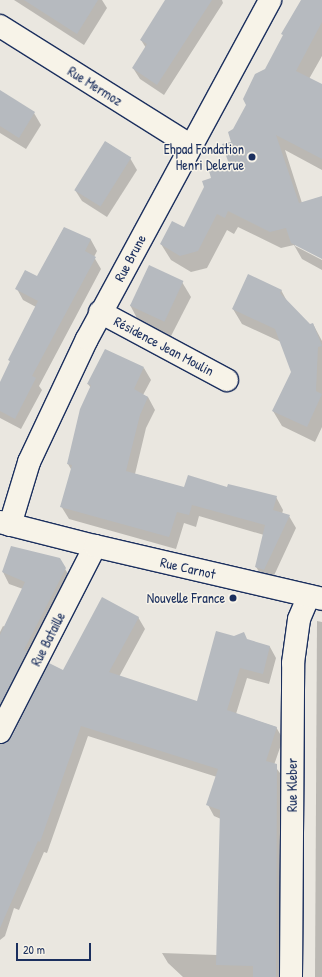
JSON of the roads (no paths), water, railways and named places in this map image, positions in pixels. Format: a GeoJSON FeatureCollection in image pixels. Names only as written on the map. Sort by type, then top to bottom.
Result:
{"type":"FeatureCollection","features":[{"type":"Feature","properties":{"kind":"main road","name":"Rue Brune"},"geometry":{"type":"LineString","coordinates":[[5,523],[17,498],[33,452],[100,312],[270,0]]}},
{"type":"Feature","properties":{"kind":"main road","name":"Rue Mermoz"},"geometry":{"type":"LineString","coordinates":[[3,29],[190,146]]}},
{"type":"Feature","properties":{"kind":"main road","name":"Résidence Jean Moulin"},"geometry":{"type":"LineString","coordinates":[[100,312],[227,380]]}},
{"type":"Feature","properties":{"kind":"main road","name":"Rue Carnot"},"geometry":{"type":"LineString","coordinates":[[5,523],[315,598]]}},
{"type":"Feature","properties":{"kind":"main road","name":"Rue Bataille"},"geometry":{"type":"LineString","coordinates":[[0,732],[95,546]]}},
{"type":"Feature","properties":{"kind":"main road","name":"Rue Kleber"},"geometry":{"type":"LineString","coordinates":[[291,977],[293,676],[297,628],[315,598]]}},
{"type":"Feature","properties":{"kind":"place","name":"Ehpad Fondation Henri Delerue"},"geometry":{"type":"Point","coordinates":[252,157]}},
{"type":"Feature","properties":{"kind":"place","name":"Nouvelle France"},"geometry":{"type":"Point","coordinates":[233,598]}}]}
